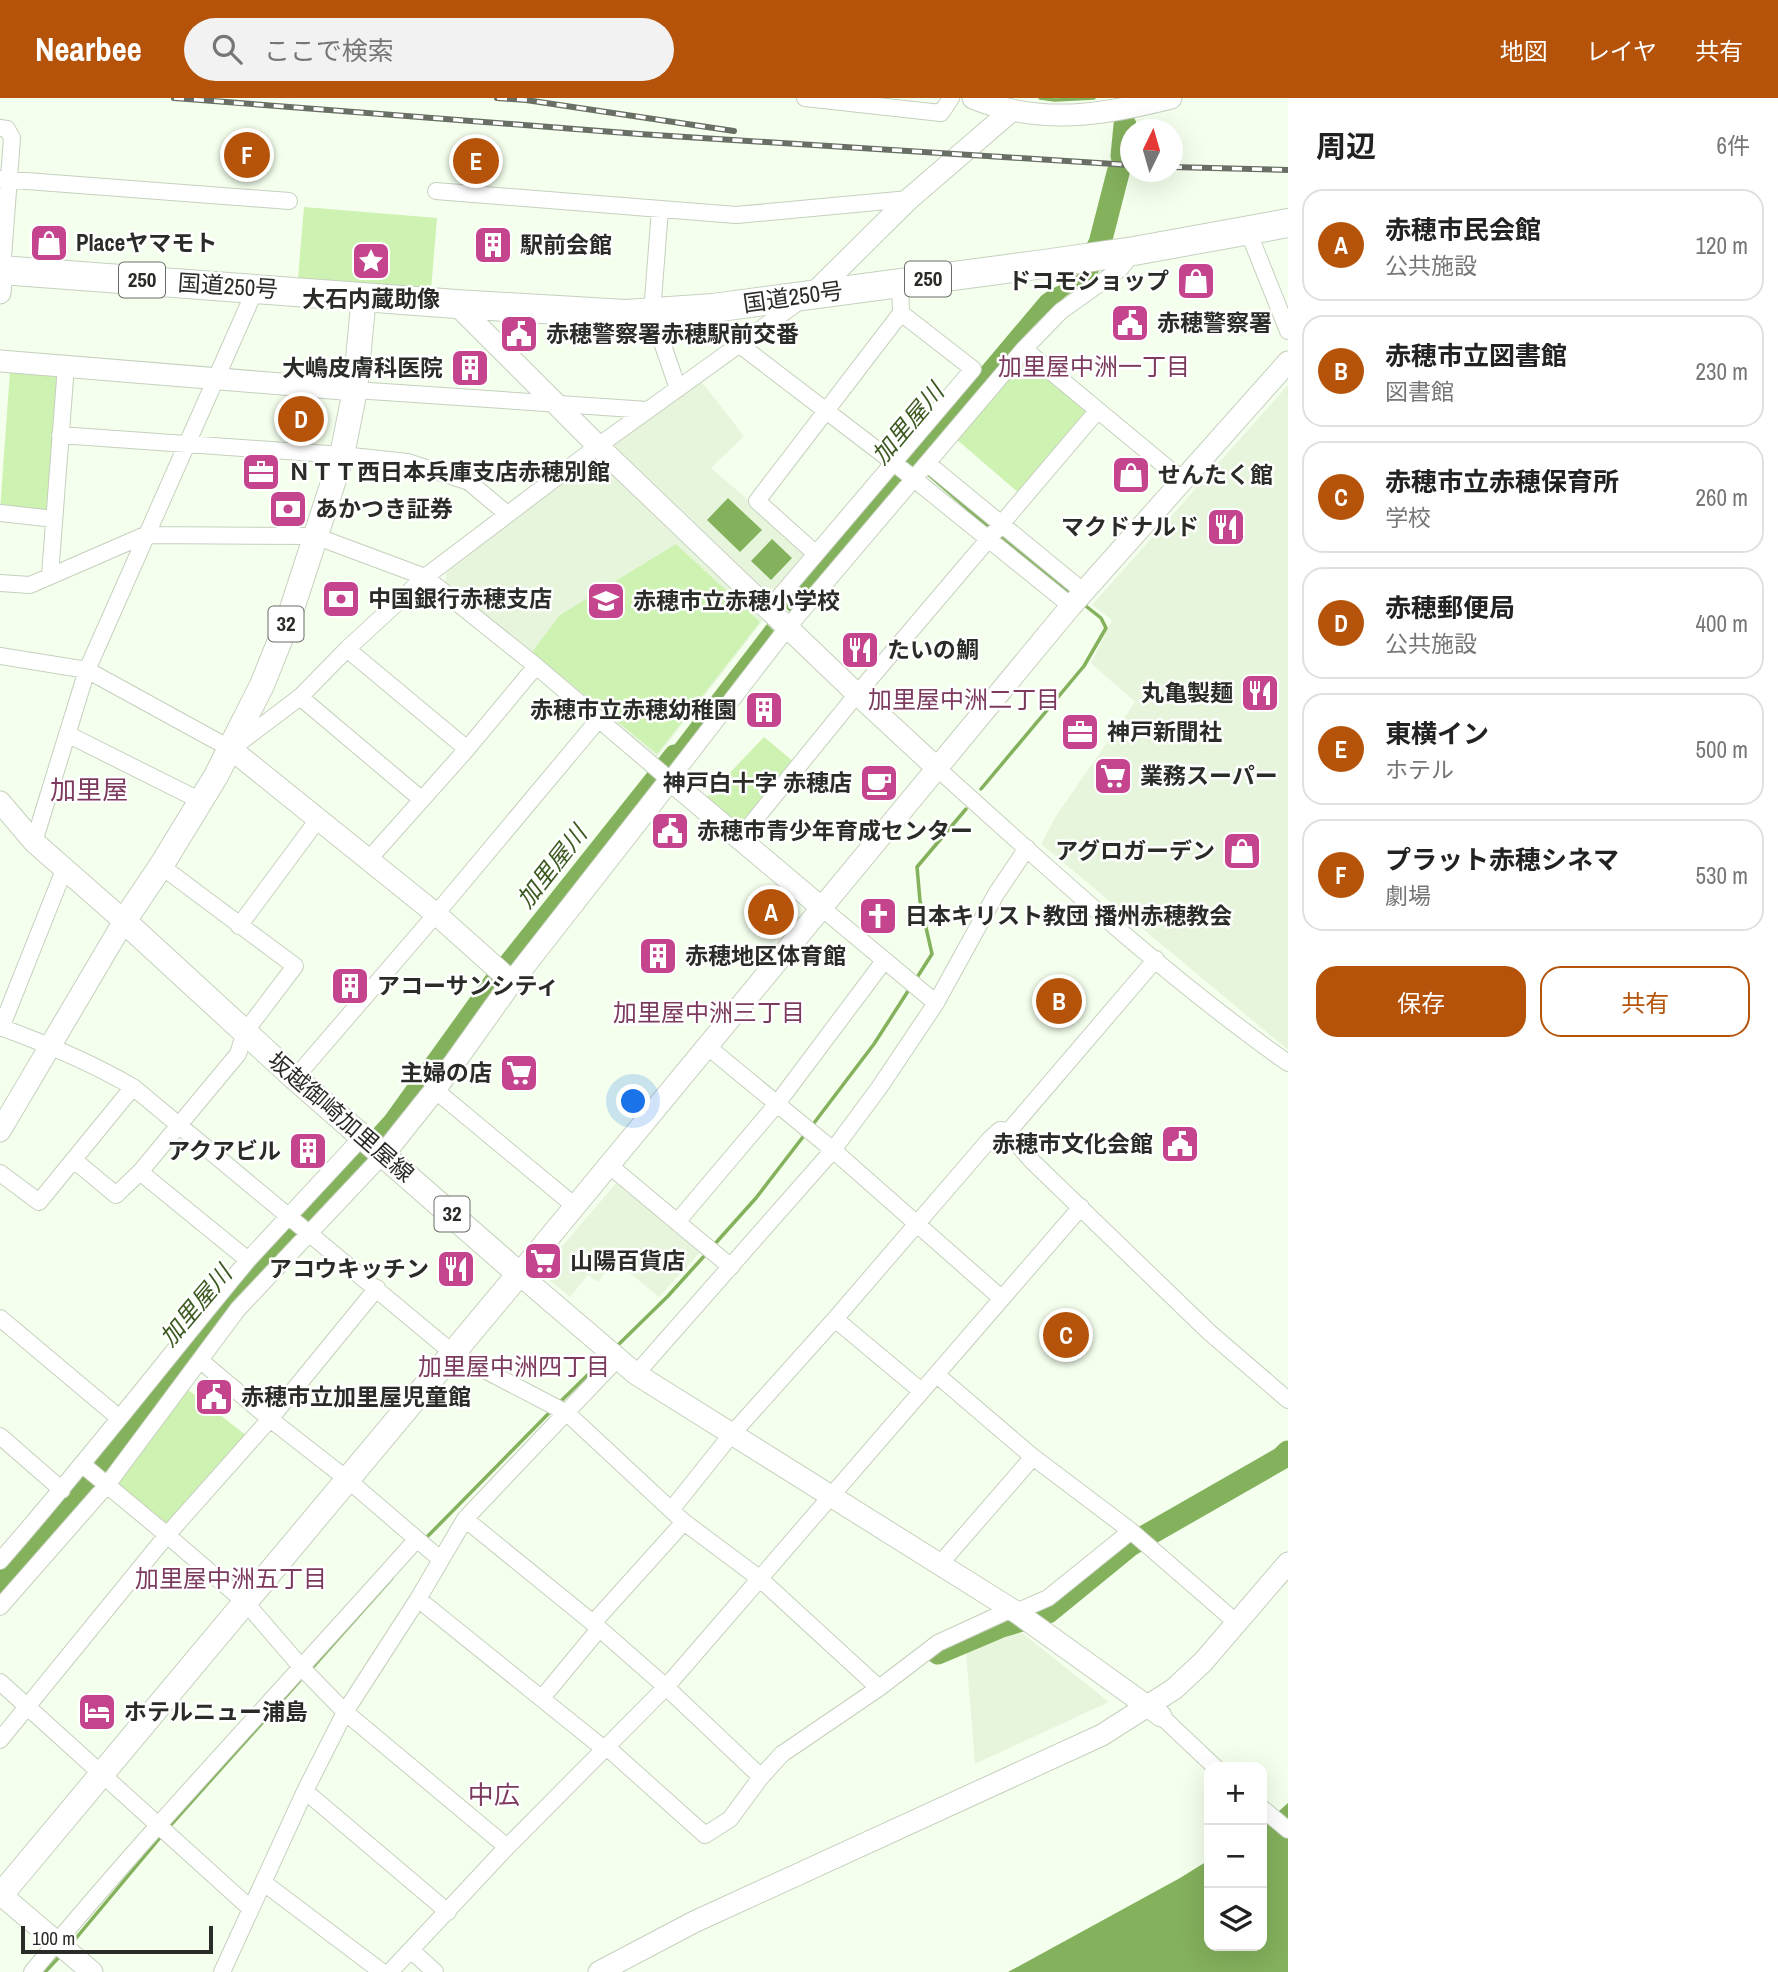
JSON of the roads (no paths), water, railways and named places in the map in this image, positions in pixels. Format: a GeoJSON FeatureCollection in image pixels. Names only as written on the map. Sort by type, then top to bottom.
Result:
{"type":"FeatureCollection","features":[{"type":"Feature","properties":{"kind":"highway","name":"国道250号"},"geometry":{"type":"LineString","coordinates":[[1,277],[256,288],[601,314],[652,313],[812,295],[1125,253],[1288,223]]}},
{"type":"Feature","properties":{"kind":"main road","name":"32"},"geometry":{"type":"LineString","coordinates":[[124,921],[161,866],[231,749],[262,685],[289,618],[342,455],[355,390],[364,296]]}},
{"type":"Feature","properties":{"kind":"main road","name":"坂越御崎加里屋線"},"geometry":{"type":"LineString","coordinates":[[124,921],[295,1078],[519,1274]]}},
{"type":"Feature","properties":{"kind":"main road"},"geometry":{"type":"LineString","coordinates":[[0,1895],[519,1274]]}},
{"type":"Feature","properties":{"kind":"street"},"geometry":{"type":"LineString","coordinates":[[804,98],[941,113],[951,98]]}},
{"type":"Feature","properties":{"kind":"street"},"geometry":{"type":"LineString","coordinates":[[974,98],[1019,105],[1039,116],[1091,114],[1171,98]]}},
{"type":"Feature","properties":{"kind":"street"},"geometry":{"type":"LineString","coordinates":[[231,749],[300,697],[425,577],[786,309],[812,295],[909,199],[1019,105]]}},
{"type":"Feature","properties":{"kind":"street"},"geometry":{"type":"LineString","coordinates":[[0,128],[7,129],[12,138],[5,180],[1,277]]}},
{"type":"Feature","properties":{"kind":"street"},"geometry":{"type":"LineString","coordinates":[[5,180],[289,201]]}},
{"type":"Feature","properties":{"kind":"street"},"geometry":{"type":"LineString","coordinates":[[436,191],[736,215],[909,199]]}},
{"type":"Feature","properties":{"kind":"street"},"geometry":{"type":"LineString","coordinates":[[660,209],[652,313],[678,389]]}},
{"type":"Feature","properties":{"kind":"street"},"geometry":{"type":"LineString","coordinates":[[1248,232],[1288,331]]}},
{"type":"Feature","properties":{"kind":"street"},"geometry":{"type":"LineString","coordinates":[[779,617],[919,472],[1024,349],[1061,311],[1120,269],[1125,253]]}},
{"type":"Feature","properties":{"kind":"street"},"geometry":{"type":"LineString","coordinates":[[815,554],[757,501],[901,313],[900,283]]}},
{"type":"Feature","properties":{"kind":"street"},"geometry":{"type":"LineString","coordinates":[[34,842],[87,670],[256,288]]}},
{"type":"Feature","properties":{"kind":"street"},"geometry":{"type":"LineString","coordinates":[[456,304],[598,446],[938,769],[1156,959],[1259,1043],[1288,1063]]}},
{"type":"Feature","properties":{"kind":"street"},"geometry":{"type":"LineString","coordinates":[[0,1607],[107,1485],[238,1310],[384,1154],[435,1090],[779,617],[815,554],[973,369],[901,313]]}},
{"type":"Feature","properties":{"kind":"street"},"geometry":{"type":"LineString","coordinates":[[740,345],[895,463],[919,472],[1000,524],[1078,599]]}},
{"type":"Feature","properties":{"kind":"street"},"geometry":{"type":"LineString","coordinates":[[1024,349],[1182,480]]}},
{"type":"Feature","properties":{"kind":"street"},"geometry":{"type":"LineString","coordinates":[[0,361],[355,390],[648,410]]}},
{"type":"Feature","properties":{"kind":"street"},"geometry":{"type":"LineString","coordinates":[[1209,1762],[1155,1711],[1021,1615],[636,1374],[519,1274],[1078,599],[1288,362]]}},
{"type":"Feature","properties":{"kind":"street"},"geometry":{"type":"LineString","coordinates":[[50,575],[66,366]]}},
{"type":"Feature","properties":{"kind":"street"},"geometry":{"type":"LineString","coordinates":[[740,838],[987,538],[1098,410]]}},
{"type":"Feature","properties":{"kind":"street"},"geometry":{"type":"LineString","coordinates":[[60,435],[408,462],[469,482],[507,514]]}},
{"type":"Feature","properties":{"kind":"street"},"geometry":{"type":"LineString","coordinates":[[919,472],[987,538],[1078,599]]}},
{"type":"Feature","properties":{"kind":"street"},"geometry":{"type":"LineString","coordinates":[[0,513],[54,519]]}},
{"type":"Feature","properties":{"kind":"street"},"geometry":{"type":"LineString","coordinates":[[0,583],[30,585],[145,535],[315,536],[425,577],[536,666],[936,1003]]}},
{"type":"Feature","properties":{"kind":"street"},"geometry":{"type":"LineString","coordinates":[[347,649],[467,749]]}},
{"type":"Feature","properties":{"kind":"street"},"geometry":{"type":"LineString","coordinates":[[0,656],[87,670],[231,749],[436,914],[512,982]]}},
{"type":"Feature","properties":{"kind":"street"},"geometry":{"type":"LineString","coordinates":[[369,859],[467,749],[536,666]]}},
{"type":"Feature","properties":{"kind":"street"},"geometry":{"type":"LineString","coordinates":[[262,685],[287,708]]}},
{"type":"Feature","properties":{"kind":"street"},"geometry":{"type":"LineString","coordinates":[[300,697],[421,799]]}},
{"type":"Feature","properties":{"kind":"street"},"geometry":{"type":"LineString","coordinates":[[295,1078],[599,719]]}},
{"type":"Feature","properties":{"kind":"street"},"geometry":{"type":"LineString","coordinates":[[67,734],[201,801]]}},
{"type":"Feature","properties":{"kind":"street"},"geometry":{"type":"LineString","coordinates":[[0,802],[34,842],[124,921]]}},
{"type":"Feature","properties":{"kind":"street"},"geometry":{"type":"LineString","coordinates":[[239,926],[319,818]]}},
{"type":"Feature","properties":{"kind":"street"},"geometry":{"type":"LineString","coordinates":[[636,1374],[833,1150],[936,1003],[996,894],[1027,848]]}},
{"type":"Feature","properties":{"kind":"street"},"geometry":{"type":"LineString","coordinates":[[74,1160],[116,1195],[140,1172],[238,1054],[245,1032],[295,967],[161,866]]}},
{"type":"Feature","properties":{"kind":"street"},"geometry":{"type":"LineString","coordinates":[[64,870],[0,1028],[51,1045],[96,1065],[133,1087],[454,1354],[567,1413],[684,1522],[759,1578],[879,1688]]}},
{"type":"Feature","properties":{"kind":"street","name":"32"},"geometry":{"type":"LineString","coordinates":[[0,1131],[124,921]]}},
{"type":"Feature","properties":{"kind":"street"},"geometry":{"type":"LineString","coordinates":[[1009,1131],[1156,959]]}},
{"type":"Feature","properties":{"kind":"street"},"geometry":{"type":"LineString","coordinates":[[677,1222],[776,1105],[884,961]]}},
{"type":"Feature","properties":{"kind":"street"},"geometry":{"type":"LineString","coordinates":[[708,1047],[833,1150],[1001,1298]]}},
{"type":"Feature","properties":{"kind":"street"},"geometry":{"type":"LineString","coordinates":[[0,1173],[39,1202],[133,1087]]}},
{"type":"Feature","properties":{"kind":"street"},"geometry":{"type":"LineString","coordinates":[[435,1090],[576,1207]]}},
{"type":"Feature","properties":{"kind":"street"},"geometry":{"type":"LineString","coordinates":[[671,1510],[731,1435],[989,1140],[1000,1130],[1009,1131]]}},
{"type":"Feature","properties":{"kind":"street"},"geometry":{"type":"LineString","coordinates":[[1009,1131],[1017,1145],[1032,1161],[1209,1332],[1288,1400]]}},
{"type":"Feature","properties":{"kind":"street"},"geometry":{"type":"LineString","coordinates":[[0,1561],[83,1465],[118,1417],[248,1259],[363,1136]]}},
{"type":"Feature","properties":{"kind":"street"},"geometry":{"type":"LineString","coordinates":[[610,1166],[731,1266]]}},
{"type":"Feature","properties":{"kind":"street"},"geometry":{"type":"LineString","coordinates":[[140,1172],[248,1259]]}},
{"type":"Feature","properties":{"kind":"street"},"geometry":{"type":"LineString","coordinates":[[390,1972],[507,1847],[666,1687],[1081,1207]]}},
{"type":"Feature","properties":{"kind":"street"},"geometry":{"type":"LineString","coordinates":[[0,1740],[167,1535],[270,1419],[377,1288]]}},
{"type":"Feature","properties":{"kind":"street"},"geometry":{"type":"LineString","coordinates":[[0,1318],[118,1417]]}},
{"type":"Feature","properties":{"kind":"street"},"geometry":{"type":"LineString","coordinates":[[835,1319],[920,1391]]}},
{"type":"Feature","properties":{"kind":"street"},"geometry":{"type":"LineString","coordinates":[[224,1971],[305,1791],[345,1712],[418,1599],[465,1519],[618,1358]]}},
{"type":"Feature","properties":{"kind":"street"},"geometry":{"type":"LineString","coordinates":[[201,1362],[348,1480],[440,1559]]}},
{"type":"Feature","properties":{"kind":"street"},"geometry":{"type":"LineString","coordinates":[[937,1375],[1033,1457],[1131,1531],[1237,1623]]}},
{"type":"Feature","properties":{"kind":"street"},"geometry":{"type":"LineString","coordinates":[[0,1436],[62,1490]]}},
{"type":"Feature","properties":{"kind":"street"},"geometry":{"type":"LineString","coordinates":[[940,1564],[1033,1457]]}},
{"type":"Feature","properties":{"kind":"street"},"geometry":{"type":"LineString","coordinates":[[83,1465],[246,1603],[302,1668],[345,1712],[507,1847]]}},
{"type":"Feature","properties":{"kind":"street"},"geometry":{"type":"LineString","coordinates":[[465,1519],[666,1687],[761,1777]]}},
{"type":"Feature","properties":{"kind":"street"},"geometry":{"type":"LineString","coordinates":[[542,1698],[596,1626],[684,1522]]}},
{"type":"Feature","properties":{"kind":"street"},"geometry":{"type":"LineString","coordinates":[[418,1599],[603,1748],[610,1750],[705,1835],[730,1819],[782,1754],[879,1688],[938,1643],[1021,1615],[1048,1598],[1131,1531]]}},
{"type":"Feature","properties":{"kind":"street"},"geometry":{"type":"LineString","coordinates":[[32,1972],[62,1947],[157,1825],[416,1540]]}},
{"type":"Feature","properties":{"kind":"street"},"geometry":{"type":"LineString","coordinates":[[599,1972],[694,1922],[1155,1711],[1203,1662],[1288,1563]]}},
{"type":"Feature","properties":{"kind":"street"},"geometry":{"type":"LineString","coordinates":[[0,1682],[251,1909]]}},
{"type":"Feature","properties":{"kind":"street"},"geometry":{"type":"LineString","coordinates":[[305,1791],[449,1912]]}},
{"type":"Feature","properties":{"kind":"street"},"geometry":{"type":"LineString","coordinates":[[1267,1812],[1288,1830]]}},
{"type":"Feature","properties":{"kind":"street"},"geometry":{"type":"LineString","coordinates":[[264,1883],[382,1972]]}},
{"type":"Feature","properties":{"kind":"street"},"geometry":{"type":"LineString","coordinates":[[0,1895],[92,1972]]}},
{"type":"Feature","properties":{"kind":"street"},"geometry":{"type":"LineString","coordinates":[[412,1951],[435,1972]]}},
{"type":"Feature","properties":{"kind":"waterway"},"geometry":{"type":"LineString","coordinates":[[1040,98],[1094,98]]}},
{"type":"Feature","properties":{"kind":"waterway","name":"加里屋川"},"geometry":{"type":"LineString","coordinates":[[1087,269],[1100,243],[1118,173]]}},
{"type":"Feature","properties":{"kind":"waterway"},"geometry":{"type":"LineString","coordinates":[[929,475],[992,530]]}},
{"type":"Feature","properties":{"kind":"waterway"},"geometry":{"type":"LineString","coordinates":[[998,535],[1070,594]]}},
{"type":"Feature","properties":{"kind":"waterway"},"geometry":{"type":"LineString","coordinates":[[981,789],[1084,666],[1106,628],[1101,618],[1082,603]]}},
{"type":"Feature","properties":{"kind":"waterway","name":"加里屋川"},"geometry":{"type":"LineString","coordinates":[[0,1582],[109,1458],[217,1318],[394,1123],[496,981],[675,756]]}},
{"type":"Feature","properties":{"kind":"waterway"},"geometry":{"type":"LineString","coordinates":[[916,979],[932,954],[920,901],[917,867],[966,809]]}},
{"type":"Feature","properties":{"kind":"waterway"},"geometry":{"type":"LineString","coordinates":[[811,1127],[874,1044],[910,988]]}},
{"type":"Feature","properties":{"kind":"waterway"},"geometry":{"type":"LineString","coordinates":[[713,1246],[756,1198],[806,1133]]}},
{"type":"Feature","properties":{"kind":"waterway"},"geometry":{"type":"LineString","coordinates":[[616,1347],[706,1254]]}},
{"type":"Feature","properties":{"kind":"waterway"},"geometry":{"type":"LineString","coordinates":[[559,1403],[606,1357]]}},
{"type":"Feature","properties":{"kind":"waterway"},"geometry":{"type":"LineString","coordinates":[[424,1540],[551,1411]]}},
{"type":"Feature","properties":{"kind":"waterway"},"geometry":{"type":"LineString","coordinates":[[938,1653],[1002,1626],[1048,1612],[1130,1545],[1282,1458],[1288,1452]]}},
{"type":"Feature","properties":{"kind":"waterway"},"geometry":{"type":"LineString","coordinates":[[311,1669],[392,1578]]}},
{"type":"Feature","properties":{"kind":"waterway"},"geometry":{"type":"LineString","coordinates":[[168,1828],[303,1677]]}},
{"type":"Feature","properties":{"kind":"waterway"},"geometry":{"type":"LineString","coordinates":[[72,1943],[163,1834]]}},
{"type":"Feature","properties":{"kind":"waterway"},"geometry":{"type":"LineString","coordinates":[[45,1972],[62,1954]]}},
{"type":"Feature","properties":{"kind":"railway"},"geometry":{"type":"LineString","coordinates":[[174,98],[639,134],[1120,164]]}},
{"type":"Feature","properties":{"kind":"railway"},"geometry":{"type":"LineString","coordinates":[[497,98],[734,131]]}},
{"type":"Feature","properties":{"kind":"railway"},"geometry":{"type":"LineString","coordinates":[[1183,167],[1288,170]]}},
{"type":"Feature","properties":{"kind":"place","name":"プラット赤穂シネマ"},"geometry":{"type":"Point","coordinates":[247,155]}},
{"type":"Feature","properties":{"kind":"place","name":"東横イン"},"geometry":{"type":"Point","coordinates":[476,161]}},
{"type":"Feature","properties":{"kind":"place","name":"Placeヤマモト"},"geometry":{"type":"Point","coordinates":[49,243]}},
{"type":"Feature","properties":{"kind":"place","name":"駅前会館"},"geometry":{"type":"Point","coordinates":[493,245]}},
{"type":"Feature","properties":{"kind":"place","name":"大石内蔵助像"},"geometry":{"type":"Point","coordinates":[371,261]}},
{"type":"Feature","properties":{"kind":"place","name":"ドコモショップ"},"geometry":{"type":"Point","coordinates":[1196,281]}},
{"type":"Feature","properties":{"kind":"place","name":"赤穂警察署"},"geometry":{"type":"Point","coordinates":[1130,323]}},
{"type":"Feature","properties":{"kind":"place","name":"赤穂警察署赤穂駅前交番"},"geometry":{"type":"Point","coordinates":[519,334]}},
{"type":"Feature","properties":{"kind":"place","name":"大嶋皮膚科医院"},"geometry":{"type":"Point","coordinates":[470,368]}},
{"type":"Feature","properties":{"kind":"place","name":"赤穂郵便局"},"geometry":{"type":"Point","coordinates":[301,419]}},
{"type":"Feature","properties":{"kind":"place","name":"ＮＴＴ西日本兵庫支店赤穂別館"},"geometry":{"type":"Point","coordinates":[261,472]}},
{"type":"Feature","properties":{"kind":"place","name":"せんたく館"},"geometry":{"type":"Point","coordinates":[1131,475]}},
{"type":"Feature","properties":{"kind":"place","name":"あかつき証券"},"geometry":{"type":"Point","coordinates":[288,509]}},
{"type":"Feature","properties":{"kind":"place","name":"マクドナルド"},"geometry":{"type":"Point","coordinates":[1226,527]}},
{"type":"Feature","properties":{"kind":"place","name":"中国銀行赤穂支店"},"geometry":{"type":"Point","coordinates":[341,599]}},
{"type":"Feature","properties":{"kind":"place","name":"赤穂市立赤穂小学校"},"geometry":{"type":"Point","coordinates":[606,601]}},
{"type":"Feature","properties":{"kind":"place","name":"たいの鯛"},"geometry":{"type":"Point","coordinates":[860,650]}},
{"type":"Feature","properties":{"kind":"place","name":"丸亀製麺"},"geometry":{"type":"Point","coordinates":[1260,693]}},
{"type":"Feature","properties":{"kind":"place","name":"赤穂市立赤穂幼稚園"},"geometry":{"type":"Point","coordinates":[764,710]}},
{"type":"Feature","properties":{"kind":"place","name":"神戸新聞社"},"geometry":{"type":"Point","coordinates":[1080,732]}},
{"type":"Feature","properties":{"kind":"place","name":"業務スーパー"},"geometry":{"type":"Point","coordinates":[1113,776]}},
{"type":"Feature","properties":{"kind":"place","name":"神戸白十字 赤穂店"},"geometry":{"type":"Point","coordinates":[879,783]}},
{"type":"Feature","properties":{"kind":"place","name":"赤穂市青少年育成センター"},"geometry":{"type":"Point","coordinates":[670,831]}},
{"type":"Feature","properties":{"kind":"place","name":"アグロガーデン"},"geometry":{"type":"Point","coordinates":[1242,851]}},
{"type":"Feature","properties":{"kind":"place","name":"赤穂市民会館"},"geometry":{"type":"Point","coordinates":[771,912]}},
{"type":"Feature","properties":{"kind":"place","name":"日本キリスト教団 播州赤穂教会"},"geometry":{"type":"Point","coordinates":[878,916]}},
{"type":"Feature","properties":{"kind":"place","name":"赤穂地区体育館"},"geometry":{"type":"Point","coordinates":[658,956]}},
{"type":"Feature","properties":{"kind":"place","name":"アコーサンシティ"},"geometry":{"type":"Point","coordinates":[350,986]}},
{"type":"Feature","properties":{"kind":"place","name":"赤穂市立図書館"},"geometry":{"type":"Point","coordinates":[1059,1001]}},
{"type":"Feature","properties":{"kind":"place","name":"主婦の店"},"geometry":{"type":"Point","coordinates":[519,1073]}},
{"type":"Feature","properties":{"kind":"place","name":"赤穂市文化会館"},"geometry":{"type":"Point","coordinates":[1180,1144]}},
{"type":"Feature","properties":{"kind":"place","name":"アクアビル"},"geometry":{"type":"Point","coordinates":[308,1151]}},
{"type":"Feature","properties":{"kind":"place","name":"山陽百貨店"},"geometry":{"type":"Point","coordinates":[543,1261]}},
{"type":"Feature","properties":{"kind":"place","name":"アコウキッチン"},"geometry":{"type":"Point","coordinates":[456,1269]}},
{"type":"Feature","properties":{"kind":"place","name":"赤穂市立赤穂保育所"},"geometry":{"type":"Point","coordinates":[1066,1335]}},
{"type":"Feature","properties":{"kind":"place","name":"赤穂市立加里屋児童館"},"geometry":{"type":"Point","coordinates":[214,1397]}},
{"type":"Feature","properties":{"kind":"place","name":"ホテルニュー浦島"},"geometry":{"type":"Point","coordinates":[97,1712]}},
{"type":"Feature","properties":{"kind":"district","name":"加里屋中洲一丁目"},"geometry":{"type":"Point","coordinates":[1094,367]}},
{"type":"Feature","properties":{"kind":"district","name":"加里屋中洲二丁目"},"geometry":{"type":"Point","coordinates":[964,700]}},
{"type":"Feature","properties":{"kind":"district","name":"加里屋"},"geometry":{"type":"Point","coordinates":[89,790]}},
{"type":"Feature","properties":{"kind":"district","name":"加里屋中洲三丁目"},"geometry":{"type":"Point","coordinates":[709,1013]}},
{"type":"Feature","properties":{"kind":"district","name":"加里屋中洲四丁目"},"geometry":{"type":"Point","coordinates":[514,1367]}},
{"type":"Feature","properties":{"kind":"district","name":"加里屋中洲五丁目"},"geometry":{"type":"Point","coordinates":[231,1579]}},
{"type":"Feature","properties":{"kind":"district","name":"中広"},"geometry":{"type":"Point","coordinates":[494,1795]}}]}
